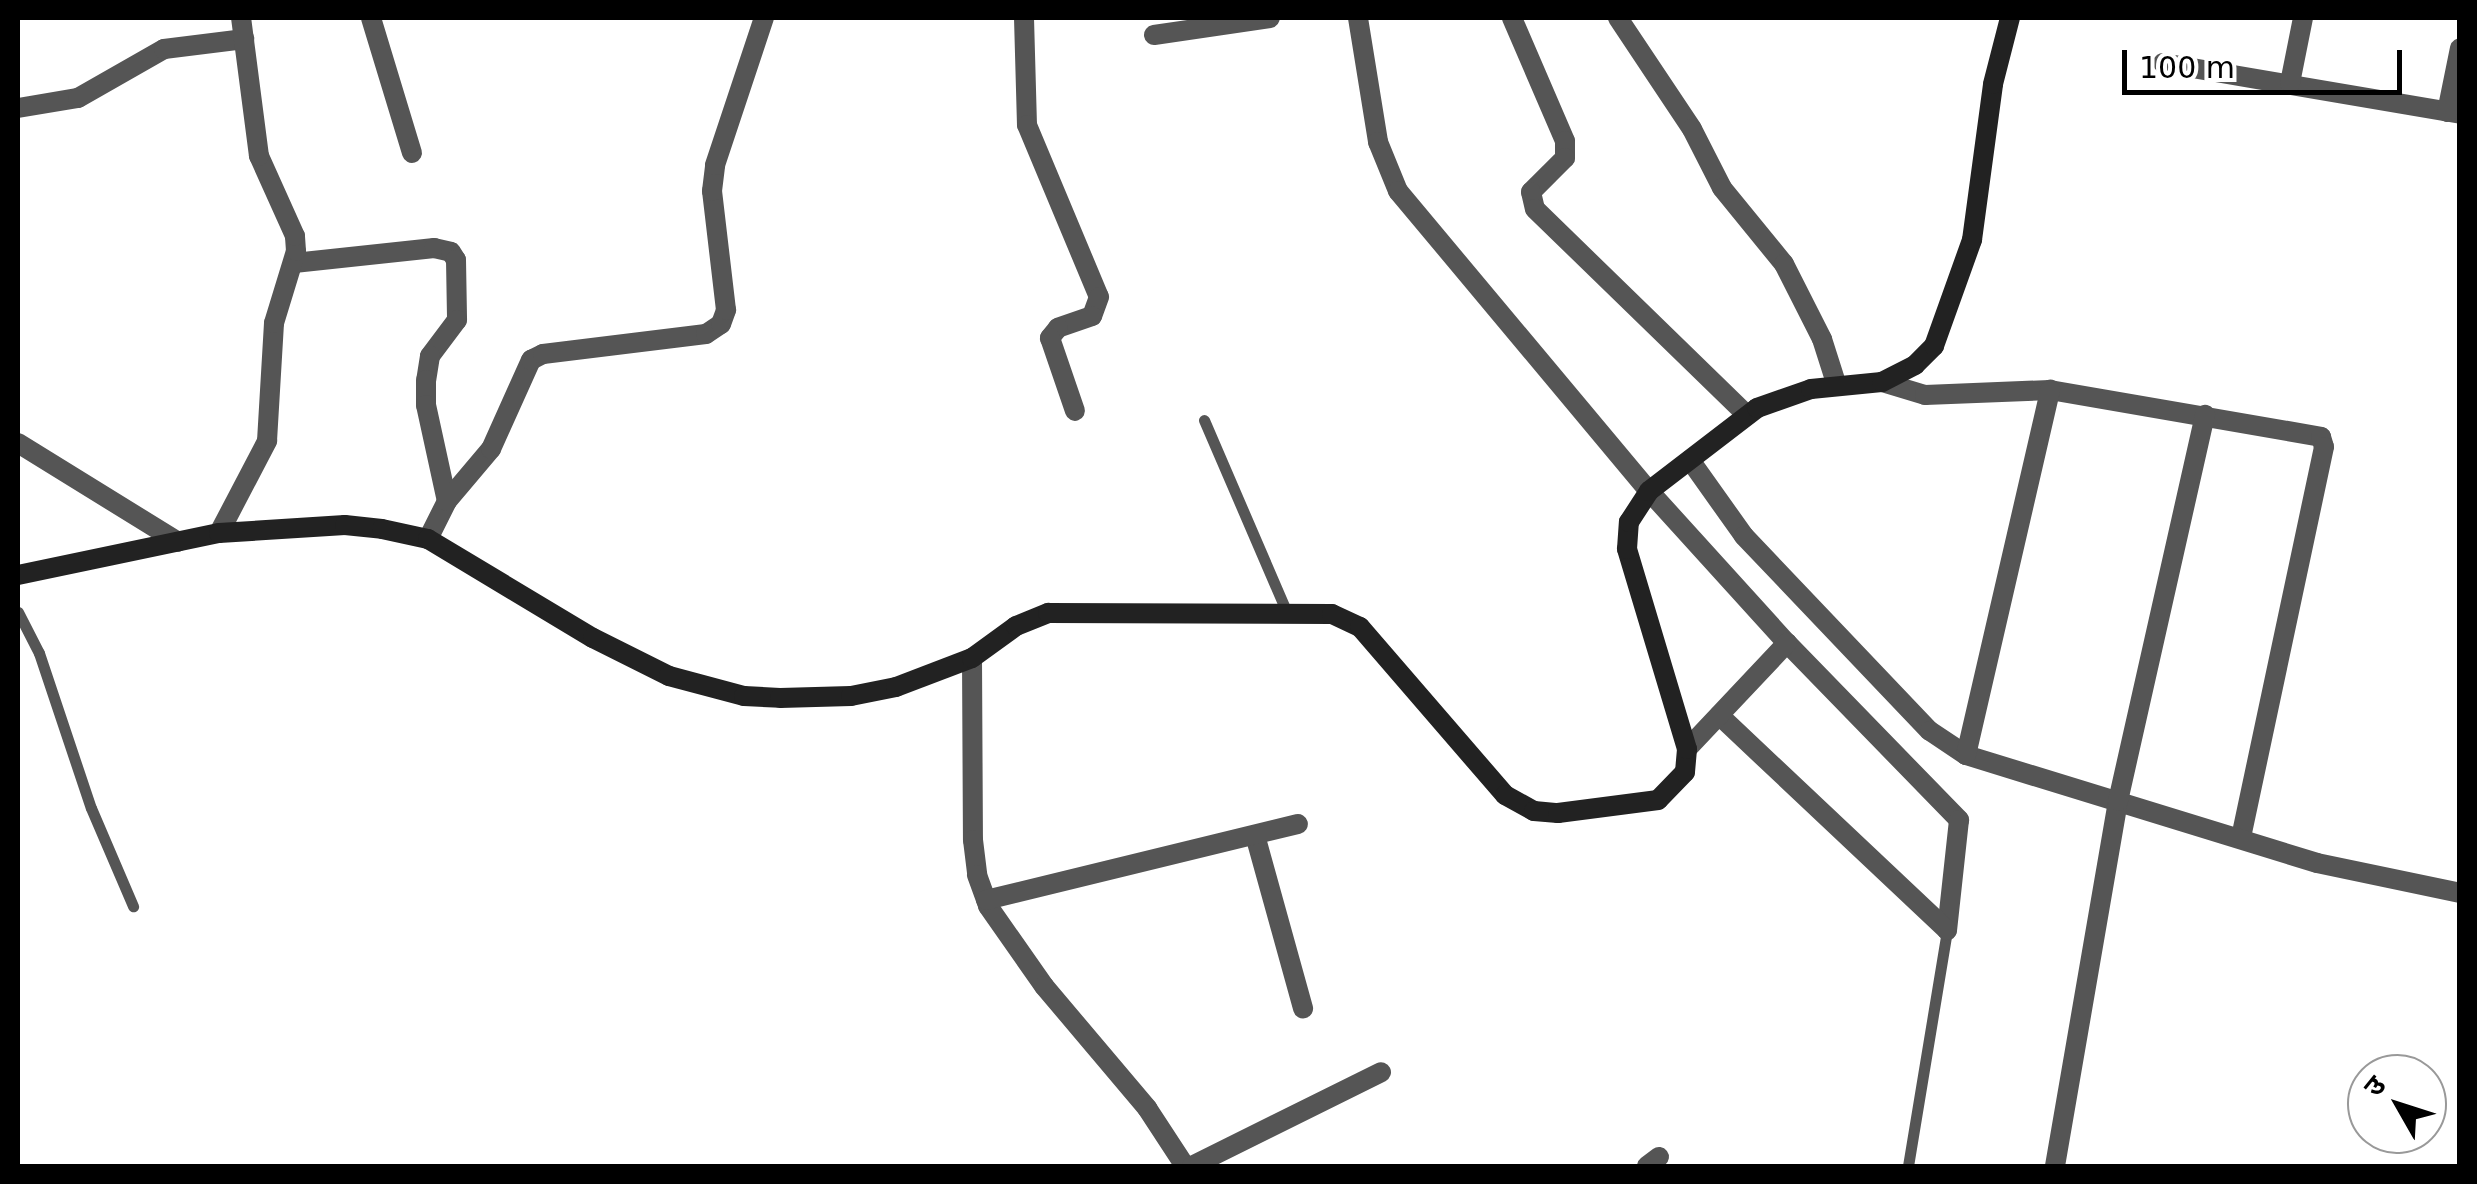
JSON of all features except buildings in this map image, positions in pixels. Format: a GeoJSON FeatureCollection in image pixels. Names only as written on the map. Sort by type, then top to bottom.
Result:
{"type":"FeatureCollection","features":[{"type":"Feature","properties":{"kind":"street"},"geometry":{"type":"LineString","coordinates":[[371,18],[412,153]]}},
{"type":"Feature","properties":{"kind":"street"},"geometry":{"type":"LineString","coordinates":[[428,539],[447,500],[491,450],[531,360],[544,354],[706,334],[721,324],[726,310],[712,191],[715,165],[764,18]]}},
{"type":"Feature","properties":{"kind":"street"},"geometry":{"type":"LineString","coordinates":[[1024,18],[1027,125],[1099,297],[1092,316],[1058,328],[1050,338],[1075,410]]}},
{"type":"Feature","properties":{"kind":"street"},"geometry":{"type":"LineString","coordinates":[[1154,35],[1270,18]]}},
{"type":"Feature","properties":{"kind":"street"},"geometry":{"type":"LineString","coordinates":[[1358,18],[1378,142],[1398,190],[1787,643],[1958,820],[1946,930]]}},
{"type":"Feature","properties":{"kind":"street"},"geometry":{"type":"LineString","coordinates":[[1512,18],[1565,140],[1565,158],[1530,192],[1535,208],[1748,415]]}},
{"type":"Feature","properties":{"kind":"street"},"geometry":{"type":"LineString","coordinates":[[1618,18],[1692,129],[1722,188],[1784,264],[1816,326],[1836,386]]}},
{"type":"Feature","properties":{"kind":"street"},"geometry":{"type":"LineString","coordinates":[[1882,382],[1916,366],[1934,346],[1960,280],[1980,196],[1992,84],[2010,18]]}},
{"type":"Feature","properties":{"kind":"street"},"geometry":{"type":"LineString","coordinates":[[2290,82],[2303,18]]}},
{"type":"Feature","properties":{"kind":"street"},"geometry":{"type":"LineString","coordinates":[[18,108],[78,98],[164,49],[243,28],[259,156],[294,236],[294,263],[274,323],[267,441],[219,533]]}},
{"type":"Feature","properties":{"kind":"street"},"geometry":{"type":"LineString","coordinates":[[2163,63],[2453,113],[2460,48]]}},
{"type":"Feature","properties":{"kind":"street"},"geometry":{"type":"LineString","coordinates":[[294,263],[434,248],[451,252],[456,260],[457,320],[430,356],[426,380],[447,500]]}},
{"type":"Feature","properties":{"kind":"street"},"geometry":{"type":"LineString","coordinates":[[18,575],[219,533],[345,525],[428,539],[641,664],[714,690],[744,696],[852,696],[896,687],[972,658],[1016,626],[1048,613],[1332,614],[1360,628],[1504,795],[1534,811],[1558,813],[1658,800],[1685,772],[1687,749],[1628,549],[1629,522],[1654,487],[1774,399],[1836,386],[1882,382],[1926,394],[2050,390],[2321,437],[2324,448],[2242,837]]}},
{"type":"Feature","properties":{"kind":"street"},"geometry":{"type":"LineString","coordinates":[[1966,755],[2050,390]]}},
{"type":"Feature","properties":{"kind":"street"},"geometry":{"type":"LineString","coordinates":[[2054,1166],[2118,801],[2205,415]]}},
{"type":"Feature","properties":{"kind":"street"},"geometry":{"type":"LineString","coordinates":[[18,443],[178,542]]}},
{"type":"Feature","properties":{"kind":"street"},"geometry":{"type":"LineString","coordinates":[[1686,463],[1744,536],[1930,731],[1966,755],[2317,862],[2460,893]]}},
{"type":"Feature","properties":{"kind":"street"},"geometry":{"type":"LineString","coordinates":[[1687,749],[1787,643]]}},
{"type":"Feature","properties":{"kind":"street"},"geometry":{"type":"LineString","coordinates":[[972,658],[973,840],[986,900],[1044,986],[1147,1108],[1184,1166]]}},
{"type":"Feature","properties":{"kind":"street"},"geometry":{"type":"LineString","coordinates":[[1719,715],[1946,930]]}},
{"type":"Feature","properties":{"kind":"street"},"geometry":{"type":"LineString","coordinates":[[986,900],[1298,824]]}},
{"type":"Feature","properties":{"kind":"street"},"geometry":{"type":"LineString","coordinates":[[1255,834],[1303,1008]]}},
{"type":"Feature","properties":{"kind":"street"},"geometry":{"type":"LineString","coordinates":[[1192,1166],[1381,1072]]}},
{"type":"Feature","properties":{"kind":"lane"},"geometry":{"type":"LineString","coordinates":[[1204,420],[1287,612]]}},
{"type":"Feature","properties":{"kind":"lane"},"geometry":{"type":"LineString","coordinates":[[18,612],[39,653],[91,808],[134,906]]}},
{"type":"Feature","properties":{"kind":"lane"},"geometry":{"type":"LineString","coordinates":[[1908,1166],[1946,930]]}}]}
